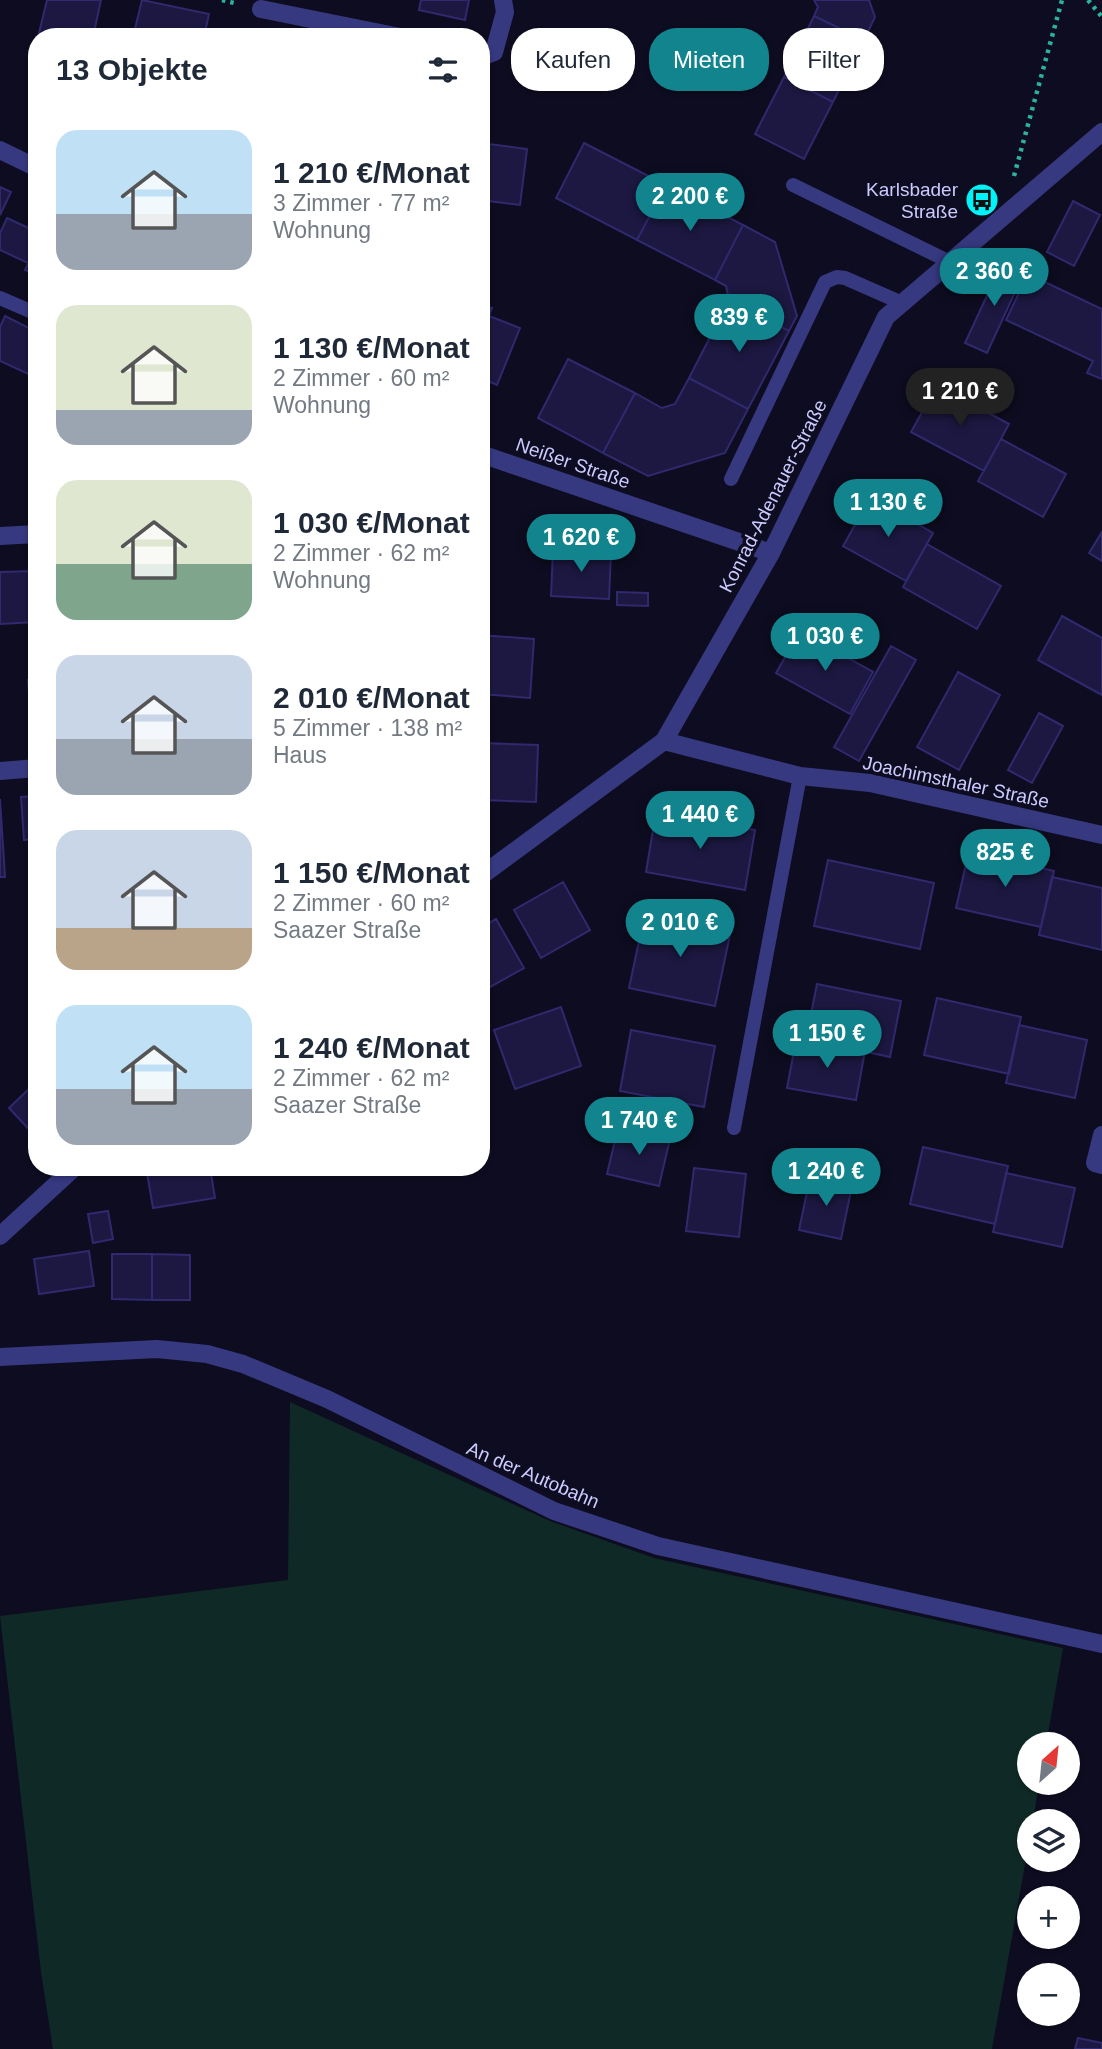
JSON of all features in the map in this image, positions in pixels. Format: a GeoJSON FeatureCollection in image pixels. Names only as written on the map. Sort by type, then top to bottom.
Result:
{"type":"FeatureCollection","features":[{"type":"Feature","properties":{"kind":"street"},"geometry":{"type":"LineString","coordinates":[[490,54],[494,52],[505,12],[503,0]]}},
{"type":"Feature","properties":{"kind":"street"},"geometry":{"type":"LineString","coordinates":[[261,9],[355,28]]}},
{"type":"Feature","properties":{"kind":"street","name":"Konrad-Adenauer-Straße"},"geometry":{"type":"LineString","coordinates":[[490,869],[664,741],[771,553],[886,317],[1102,132]]}},
{"type":"Feature","properties":{"kind":"street"},"geometry":{"type":"LineString","coordinates":[[0,150],[28,164]]}},
{"type":"Feature","properties":{"kind":"street","name":"Neißer Straße"},"geometry":{"type":"LineString","coordinates":[[490,457],[771,553]]}},
{"type":"Feature","properties":{"kind":"street"},"geometry":{"type":"LineString","coordinates":[[0,536],[28,534]]}},
{"type":"Feature","properties":{"kind":"street","name":"Joachimsthaler Straße"},"geometry":{"type":"LineString","coordinates":[[664,741],[800,776],[870,783],[976,804],[1102,835]]}},
{"type":"Feature","properties":{"kind":"street"},"geometry":{"type":"LineString","coordinates":[[0,771],[28,769]]}},
{"type":"Feature","properties":{"kind":"street"},"geometry":{"type":"LineString","coordinates":[[1102,1135],[1096,1163],[1102,1165]]}},
{"type":"Feature","properties":{"kind":"street"},"geometry":{"type":"LineString","coordinates":[[0,1236],[65,1176]]}},
{"type":"Feature","properties":{"kind":"street","name":"An der Autobahn"},"geometry":{"type":"LineString","coordinates":[[0,1357],[157,1349],[207,1354],[243,1364],[327,1399],[439,1457],[554,1511],[658,1546],[1102,1644]]}},
{"type":"Feature","properties":{"kind":"lane"},"geometry":{"type":"LineString","coordinates":[[793,185],[950,262]]}},
{"type":"Feature","properties":{"kind":"lane"},"geometry":{"type":"LineString","coordinates":[[731,479],[825,282],[837,276],[845,278],[902,303]]}},
{"type":"Feature","properties":{"kind":"lane"},"geometry":{"type":"LineString","coordinates":[[0,298],[28,310]]}},
{"type":"Feature","properties":{"kind":"lane"},"geometry":{"type":"LineString","coordinates":[[734,1128],[800,776]]}},
{"type":"Feature","properties":{"kind":"path"},"geometry":{"type":"LineString","coordinates":[[1002,217],[1062,0]]}},
{"type":"Feature","properties":{"kind":"path"},"geometry":{"type":"LineString","coordinates":[[1088,0],[1102,18]]}},
{"type":"Feature","properties":{"kind":"green space"},"geometry":{"type":"Polygon","coordinates":[[[290,1402],[550,1521],[654,1558],[1063,1648],[1048,1732],[1017,1732],[1017,1796],[1037,1796],[1035,1809],[1017,1809],[1017,1872],[1024,1872],[1021,1886],[1017,1886],[1017,1909],[992,2049],[53,2049],[41,1972],[0,1616],[288,1580],[290,1402]]]}},
{"type":"Feature","properties":{"kind":"building"},"geometry":{"type":"Polygon","coordinates":[[[47,0],[101,0],[95,28],[40,28],[47,0]]]}},
{"type":"Feature","properties":{"kind":"building"},"geometry":{"type":"Polygon","coordinates":[[[142,0],[209,14],[206,28],[135,28],[142,0]]]}},
{"type":"Feature","properties":{"kind":"building"},"geometry":{"type":"Polygon","coordinates":[[[421,0],[469,0],[465,20],[419,10],[421,0]]]}},
{"type":"Feature","properties":{"kind":"building"},"geometry":{"type":"Polygon","coordinates":[[[814,0],[869,0],[875,17],[870,28],[839,28],[814,16],[818,7],[814,0]]]}},
{"type":"Feature","properties":{"kind":"building"},"geometry":{"type":"Polygon","coordinates":[[[814,16],[839,28],[808,28],[814,16]]]}},
{"type":"Feature","properties":{"kind":"building"},"geometry":{"type":"Polygon","coordinates":[[[783,79],[783,91],[811,91],[833,102],[804,159],[755,134],[783,79]]]}},
{"type":"Feature","properties":{"kind":"building"},"geometry":{"type":"Polygon","coordinates":[[[811,91],[838,91],[833,102],[811,91]]]}},
{"type":"Feature","properties":{"kind":"building"},"geometry":{"type":"Polygon","coordinates":[[[584,143],[666,185],[637,240],[556,198],[584,143]]]}},
{"type":"Feature","properties":{"kind":"building"},"geometry":{"type":"Polygon","coordinates":[[[490,144],[527,149],[520,205],[490,201],[490,144]]]}},
{"type":"Feature","properties":{"kind":"building"},"geometry":{"type":"Polygon","coordinates":[[[666,185],[743,225],[715,280],[637,240],[666,185]]]}},
{"type":"Feature","properties":{"kind":"building"},"geometry":{"type":"Polygon","coordinates":[[[0,187],[11,192],[0,215],[0,187]]]}},
{"type":"Feature","properties":{"kind":"building"},"geometry":{"type":"Polygon","coordinates":[[[1073,201],[1100,215],[1074,266],[1047,252],[1073,201]]]}},
{"type":"Feature","properties":{"kind":"building"},"geometry":{"type":"Polygon","coordinates":[[[7,218],[28,228],[28,263],[0,250],[0,233],[7,218]]]}},
{"type":"Feature","properties":{"kind":"building"},"geometry":{"type":"Polygon","coordinates":[[[743,225],[775,242],[797,316],[789,331],[729,300],[726,286],[715,280],[743,225]]]}},
{"type":"Feature","properties":{"kind":"building"},"geometry":{"type":"Polygon","coordinates":[[[1002,263],[1024,273],[987,353],[965,343],[1002,263]]]}},
{"type":"Feature","properties":{"kind":"building"},"geometry":{"type":"Polygon","coordinates":[[[1028,274],[1102,309],[1102,379],[1087,373],[1093,361],[1006,320],[1028,274]]]}},
{"type":"Feature","properties":{"kind":"building"},"geometry":{"type":"Polygon","coordinates":[[[729,300],[789,331],[748,409],[689,378],[729,300]]]}},
{"type":"Feature","properties":{"kind":"building"},"geometry":{"type":"Polygon","coordinates":[[[5,316],[28,328],[28,374],[0,361],[0,327],[5,316]]]}},
{"type":"Feature","properties":{"kind":"building"},"geometry":{"type":"Polygon","coordinates":[[[490,316],[520,328],[497,385],[490,382],[490,316]]]}},
{"type":"Feature","properties":{"kind":"building"},"geometry":{"type":"Polygon","coordinates":[[[568,359],[635,393],[603,453],[538,418],[568,359]]]}},
{"type":"Feature","properties":{"kind":"building"},"geometry":{"type":"Polygon","coordinates":[[[689,378],[748,409],[725,453],[648,476],[603,453],[635,393],[662,408],[675,404],[689,378]]]}},
{"type":"Feature","properties":{"kind":"building"},"geometry":{"type":"Polygon","coordinates":[[[937,385],[1009,424],[984,471],[911,432],[937,385]]]}},
{"type":"Feature","properties":{"kind":"building"},"geometry":{"type":"Polygon","coordinates":[[[1001,439],[1066,474],[1043,517],[978,481],[1001,439]]]}},
{"type":"Feature","properties":{"kind":"building"},"geometry":{"type":"Polygon","coordinates":[[[871,497],[933,533],[906,581],[843,546],[871,497]]]}},
{"type":"Feature","properties":{"kind":"building"},"geometry":{"type":"Polygon","coordinates":[[[1102,532],[1102,561],[1089,553],[1102,532]]]}},
{"type":"Feature","properties":{"kind":"building"},"geometry":{"type":"Polygon","coordinates":[[[927,544],[1001,586],[977,629],[903,587],[927,544]]]}},
{"type":"Feature","properties":{"kind":"building"},"geometry":{"type":"Polygon","coordinates":[[[553,550],[611,553],[609,599],[551,596],[553,550]]]}},
{"type":"Feature","properties":{"kind":"building"},"geometry":{"type":"Polygon","coordinates":[[[28,571],[28,622],[0,624],[0,572],[28,571]]]}},
{"type":"Feature","properties":{"kind":"building"},"geometry":{"type":"Polygon","coordinates":[[[617,592],[648,593],[648,606],[617,605],[617,592]]]}},
{"type":"Feature","properties":{"kind":"building"},"geometry":{"type":"Polygon","coordinates":[[[1062,616],[1102,638],[1102,695],[1038,660],[1062,616]]]}},
{"type":"Feature","properties":{"kind":"building"},"geometry":{"type":"Polygon","coordinates":[[[800,631],[873,672],[850,714],[776,673],[800,631]]]}},
{"type":"Feature","properties":{"kind":"building"},"geometry":{"type":"Polygon","coordinates":[[[490,636],[534,639],[530,698],[490,695],[490,636]]]}},
{"type":"Feature","properties":{"kind":"building"},"geometry":{"type":"Polygon","coordinates":[[[891,646],[916,660],[859,761],[834,747],[891,646]]]}},
{"type":"Feature","properties":{"kind":"building"},"geometry":{"type":"Polygon","coordinates":[[[958,672],[1000,695],[959,770],[917,747],[958,672]]]}},
{"type":"Feature","properties":{"kind":"building"},"geometry":{"type":"Polygon","coordinates":[[[1039,713],[1063,726],[1032,783],[1008,770],[1039,713]]]}},
{"type":"Feature","properties":{"kind":"building"},"geometry":{"type":"Polygon","coordinates":[[[490,743],[538,745],[536,802],[490,800],[490,743]]]}},
{"type":"Feature","properties":{"kind":"building"},"geometry":{"type":"Polygon","coordinates":[[[21,797],[28,797],[28,840],[24,840],[21,797]]]}},
{"type":"Feature","properties":{"kind":"building"},"geometry":{"type":"Polygon","coordinates":[[[0,799],[5,877],[0,877],[0,799]]]}},
{"type":"Feature","properties":{"kind":"building"},"geometry":{"type":"Polygon","coordinates":[[[656,812],[755,830],[745,890],[646,872],[656,812]]]}},
{"type":"Feature","properties":{"kind":"building"},"geometry":{"type":"Polygon","coordinates":[[[969,851],[1054,871],[1041,927],[956,908],[969,851]]]}},
{"type":"Feature","properties":{"kind":"building"},"geometry":{"type":"Polygon","coordinates":[[[828,860],[934,883],[920,949],[814,926],[828,860]]]}},
{"type":"Feature","properties":{"kind":"building"},"geometry":{"type":"Polygon","coordinates":[[[1052,877],[1102,888],[1102,950],[1039,935],[1052,877]]]}},
{"type":"Feature","properties":{"kind":"building"},"geometry":{"type":"Polygon","coordinates":[[[563,882],[590,930],[541,958],[514,910],[563,882]]]}},
{"type":"Feature","properties":{"kind":"building"},"geometry":{"type":"Polygon","coordinates":[[[645,913],[731,930],[715,1006],[629,988],[645,913]]]}},
{"type":"Feature","properties":{"kind":"building"},"geometry":{"type":"Polygon","coordinates":[[[496,919],[524,968],[490,987],[490,923],[496,919]]]}},
{"type":"Feature","properties":{"kind":"building"},"geometry":{"type":"Polygon","coordinates":[[[817,984],[901,1001],[890,1057],[806,1039],[817,984]]]}},
{"type":"Feature","properties":{"kind":"building"},"geometry":{"type":"Polygon","coordinates":[[[937,998],[1021,1017],[1009,1074],[924,1055],[937,998]]]}},
{"type":"Feature","properties":{"kind":"building"},"geometry":{"type":"Polygon","coordinates":[[[561,1007],[581,1066],[515,1089],[494,1030],[561,1007]]]}},
{"type":"Feature","properties":{"kind":"building"},"geometry":{"type":"Polygon","coordinates":[[[1019,1025],[1087,1040],[1075,1098],[1006,1083],[1019,1025]]]}},
{"type":"Feature","properties":{"kind":"building"},"geometry":{"type":"Polygon","coordinates":[[[631,1030],[715,1046],[704,1107],[620,1091],[631,1030]]]}},
{"type":"Feature","properties":{"kind":"building"},"geometry":{"type":"Polygon","coordinates":[[[806,1039],[865,1051],[856,1100],[787,1088],[794,1051],[803,1053],[806,1039]]]}},
{"type":"Feature","properties":{"kind":"building"},"geometry":{"type":"Polygon","coordinates":[[[28,1090],[28,1128],[9,1108],[28,1090]]]}},
{"type":"Feature","properties":{"kind":"building"},"geometry":{"type":"Polygon","coordinates":[[[618,1128],[670,1139],[659,1186],[607,1174],[618,1128]]]}},
{"type":"Feature","properties":{"kind":"building"},"geometry":{"type":"Polygon","coordinates":[[[923,1147],[1008,1166],[995,1224],[910,1204],[923,1147]]]}},
{"type":"Feature","properties":{"kind":"building"},"geometry":{"type":"Polygon","coordinates":[[[694,1168],[746,1174],[739,1237],[686,1231],[694,1168]]]}},
{"type":"Feature","properties":{"kind":"building"},"geometry":{"type":"Polygon","coordinates":[[[1006,1173],[1075,1188],[1062,1247],[993,1232],[1006,1173]]]}},
{"type":"Feature","properties":{"kind":"building"},"geometry":{"type":"Polygon","coordinates":[[[148,1176],[211,1176],[215,1198],[153,1208],[148,1176]]]}},
{"type":"Feature","properties":{"kind":"building"},"geometry":{"type":"Polygon","coordinates":[[[810,1178],[852,1186],[841,1239],[799,1230],[810,1178]]]}},
{"type":"Feature","properties":{"kind":"building"},"geometry":{"type":"Polygon","coordinates":[[[108,1211],[113,1239],[93,1243],[88,1214],[108,1211]]]}},
{"type":"Feature","properties":{"kind":"building"},"geometry":{"type":"Polygon","coordinates":[[[89,1251],[94,1286],[39,1294],[34,1259],[89,1251]]]}},
{"type":"Feature","properties":{"kind":"building"},"geometry":{"type":"Polygon","coordinates":[[[112,1254],[152,1254],[152,1300],[112,1299],[112,1254]]]}},
{"type":"Feature","properties":{"kind":"building"},"geometry":{"type":"Polygon","coordinates":[[[152,1254],[190,1255],[190,1300],[152,1300],[152,1254]]]}},
{"type":"Feature","properties":{"kind":"building"},"geometry":{"type":"Polygon","coordinates":[[[1078,2038],[1102,2043],[1102,2049],[1075,2049],[1078,2038]]]}},
{"type":"Feature","properties":{"kind":"place","name":"Karlsbader Straße"},"geometry":{"type":"Point","coordinates":[982,200]}}]}
